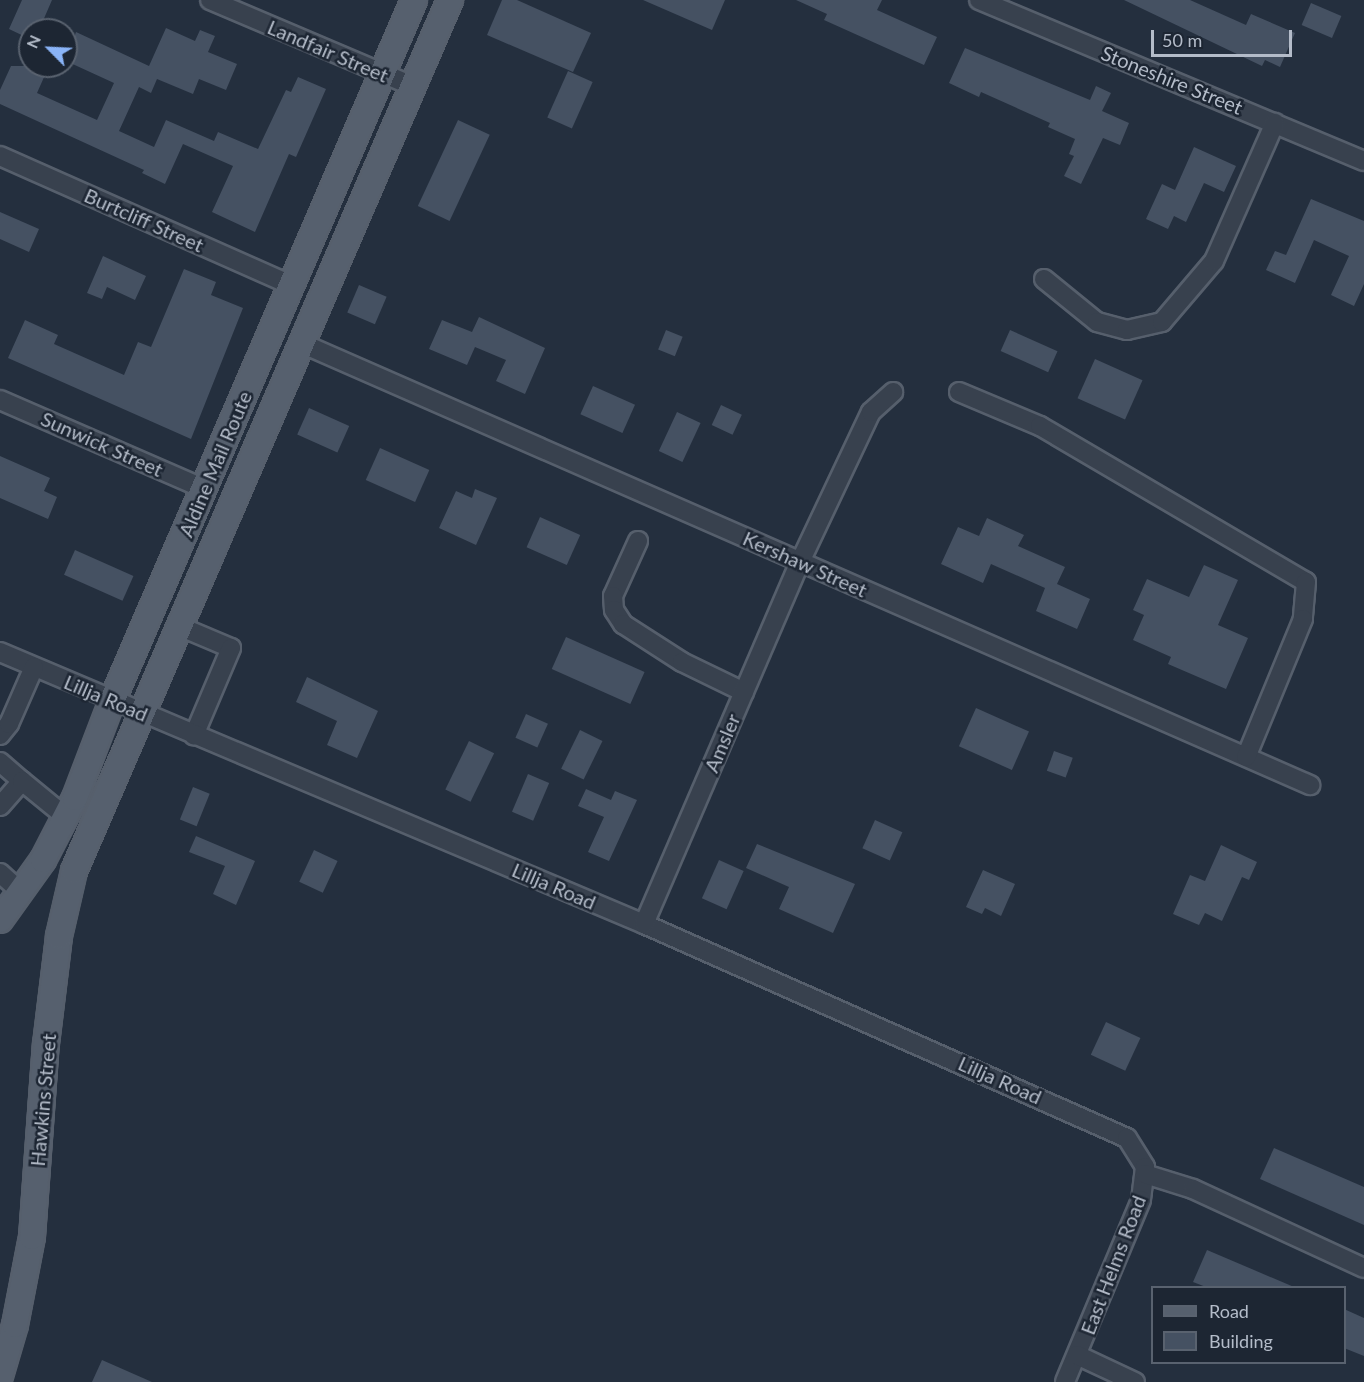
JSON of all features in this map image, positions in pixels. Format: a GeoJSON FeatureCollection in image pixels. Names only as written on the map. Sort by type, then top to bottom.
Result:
{"type":"FeatureCollection","features":[{"type":"Feature","properties":{"kind":"main road","name":"Aldine Mail Route"},"geometry":{"type":"LineString","coordinates":[[0,920],[22,893],[66,817],[112,700],[204,489],[289,284],[414,0]]}},
{"type":"Feature","properties":{"kind":"main road","name":"Aldine Mail Route"},"geometry":{"type":"LineString","coordinates":[[93,827],[450,0]]}},
{"type":"Feature","properties":{"kind":"main road","name":"Hawkins Street"},"geometry":{"type":"LineString","coordinates":[[0,1376],[7,1322],[32,1237],[46,1044],[59,936],[74,872],[93,827]]}},
{"type":"Feature","properties":{"kind":"street","name":"Landfair Street"},"geometry":{"type":"LineString","coordinates":[[210,0],[382,75],[413,86]]}},
{"type":"Feature","properties":{"kind":"street","name":"Stoneshire Street"},"geometry":{"type":"LineString","coordinates":[[979,0],[1364,161]]}},
{"type":"Feature","properties":{"kind":"street"},"geometry":{"type":"LineString","coordinates":[[1044,279],[1096,322],[1127,330],[1162,322],[1214,261],[1275,123]]}},
{"type":"Feature","properties":{"kind":"street","name":"Burtcliff Street"},"geometry":{"type":"LineString","coordinates":[[0,156],[289,284]]}},
{"type":"Feature","properties":{"kind":"street","name":"Kershaw Street"},"geometry":{"type":"LineString","coordinates":[[301,343],[1310,785]]}},
{"type":"Feature","properties":{"kind":"street","name":"Amsler"},"geometry":{"type":"LineString","coordinates":[[644,924],[800,562],[871,412],[893,392]]}},
{"type":"Feature","properties":{"kind":"street"},"geometry":{"type":"LineString","coordinates":[[959,392],[1040,426],[1306,582],[1303,619],[1246,757]]}},
{"type":"Feature","properties":{"kind":"street","name":"Sunwick Street"},"geometry":{"type":"LineString","coordinates":[[0,400],[204,489]]}},
{"type":"Feature","properties":{"kind":"street"},"geometry":{"type":"LineString","coordinates":[[638,541],[613,596],[614,610],[623,624],[682,662],[744,692]]}},
{"type":"Feature","properties":{"kind":"street"},"geometry":{"type":"LineString","coordinates":[[181,627],[231,648],[194,735]]}},
{"type":"Feature","properties":{"kind":"street","name":"Lillja Road"},"geometry":{"type":"LineString","coordinates":[[0,652],[644,924],[1105,1126]]}},
{"type":"Feature","properties":{"kind":"street"},"geometry":{"type":"LineString","coordinates":[[0,735],[9,724],[34,668]]}},
{"type":"Feature","properties":{"kind":"street"},"geometry":{"type":"LineString","coordinates":[[0,762],[66,817]]}},
{"type":"Feature","properties":{"kind":"street"},"geometry":{"type":"LineString","coordinates":[[0,806],[22,781]]}},
{"type":"Feature","properties":{"kind":"street"},"geometry":{"type":"LineString","coordinates":[[0,873],[22,893]]}},
{"type":"Feature","properties":{"kind":"street","name":"East Helms Road"},"geometry":{"type":"LineString","coordinates":[[1065,1382],[1122,1251],[1141,1200],[1144,1174],[1127,1138],[1105,1126]]}},
{"type":"Feature","properties":{"kind":"street"},"geometry":{"type":"LineString","coordinates":[[1144,1174],[1193,1189],[1364,1268]]}},
{"type":"Feature","properties":{"kind":"street"},"geometry":{"type":"LineString","coordinates":[[1077,1355],[1135,1382]]}},
{"type":"Feature","properties":{"kind":"building"},"geometry":{"type":"Polygon","coordinates":[[[22,0],[52,0],[44,18],[18,18],[18,33],[9,29],[22,0]]]}},
{"type":"Feature","properties":{"kind":"building"},"geometry":{"type":"Polygon","coordinates":[[[502,0],[517,0],[591,33],[573,72],[487,35],[502,0]]]}},
{"type":"Feature","properties":{"kind":"building"},"geometry":{"type":"Polygon","coordinates":[[[643,0],[725,0],[712,30],[643,0]]]}},
{"type":"Feature","properties":{"kind":"building"},"geometry":{"type":"Polygon","coordinates":[[[796,0],[882,0],[877,10],[937,37],[924,65],[824,20],[827,14],[796,0]]]}},
{"type":"Feature","properties":{"kind":"building"},"geometry":{"type":"Polygon","coordinates":[[[1124,0],[1190,0],[1246,25],[1251,14],[1295,33],[1280,67],[1265,60],[1262,66],[1124,0]]]}},
{"type":"Feature","properties":{"kind":"building"},"geometry":{"type":"Polygon","coordinates":[[[1311,3],[1341,16],[1332,38],[1302,25],[1311,3]]]}},
{"type":"Feature","properties":{"kind":"building"},"geometry":{"type":"Polygon","coordinates":[[[166,28],[195,41],[200,30],[215,36],[208,52],[237,64],[226,90],[199,79],[193,94],[157,79],[151,93],[139,87],[119,131],[154,147],[166,120],[214,141],[218,132],[258,149],[286,90],[291,92],[298,77],[326,89],[296,157],[289,154],[255,232],[212,212],[233,166],[183,144],[165,184],[142,173],[144,170],[0,104],[0,90],[11,66],[18,66],[18,78],[44,78],[37,93],[97,120],[114,83],[78,66],[78,33],[149,66],[166,28]]]}},
{"type":"Feature","properties":{"kind":"building"},"geometry":{"type":"Polygon","coordinates":[[[965,48],[1090,100],[1096,86],[1111,93],[1102,111],[1129,123],[1120,145],[1103,138],[1081,184],[1064,176],[1074,156],[1069,154],[1075,139],[1048,127],[1050,123],[981,92],[979,97],[949,83],[965,48]]]}},
{"type":"Feature","properties":{"kind":"building"},"geometry":{"type":"Polygon","coordinates":[[[568,71],[593,82],[572,129],[547,118],[568,71]]]}},
{"type":"Feature","properties":{"kind":"building"},"geometry":{"type":"Polygon","coordinates":[[[458,120],[490,135],[450,221],[418,206],[458,120]]]}},
{"type":"Feature","properties":{"kind":"building"},"geometry":{"type":"Polygon","coordinates":[[[1194,147],[1236,166],[1224,192],[1204,183],[1186,222],[1174,216],[1168,229],[1146,219],[1162,184],[1175,190],[1194,147]]]}},
{"type":"Feature","properties":{"kind":"building"},"geometry":{"type":"Polygon","coordinates":[[[1311,199],[1364,221],[1364,284],[1354,306],[1331,295],[1349,256],[1314,240],[1295,283],[1266,270],[1275,251],[1286,255],[1311,199]]]}},
{"type":"Feature","properties":{"kind":"building"},"geometry":{"type":"Polygon","coordinates":[[[0,212],[39,229],[29,252],[0,239],[0,212]]]}},
{"type":"Feature","properties":{"kind":"building"},"geometry":{"type":"Polygon","coordinates":[[[103,256],[146,276],[135,300],[107,287],[102,299],[87,293],[103,256]]]}},
{"type":"Feature","properties":{"kind":"building"},"geometry":{"type":"Polygon","coordinates":[[[184,269],[216,282],[211,295],[243,308],[191,439],[8,358],[25,320],[58,335],[54,344],[124,375],[138,342],[151,347],[184,269]]]}},
{"type":"Feature","properties":{"kind":"building"},"geometry":{"type":"Polygon","coordinates":[[[359,285],[387,297],[375,324],[347,313],[359,285]]]}},
{"type":"Feature","properties":{"kind":"building"},"geometry":{"type":"Polygon","coordinates":[[[479,317],[545,348],[525,394],[496,381],[506,360],[475,347],[467,365],[429,349],[442,320],[472,332],[479,317]]]}},
{"type":"Feature","properties":{"kind":"building"},"geometry":{"type":"Polygon","coordinates":[[[666,330],[683,337],[675,356],[658,349],[666,330]]]}},
{"type":"Feature","properties":{"kind":"building"},"geometry":{"type":"Polygon","coordinates":[[[1010,330],[1058,351],[1048,372],[1001,351],[1010,330]]]}},
{"type":"Feature","properties":{"kind":"building"},"geometry":{"type":"Polygon","coordinates":[[[1095,359],[1143,380],[1125,419],[1078,398],[1095,359]]]}},
{"type":"Feature","properties":{"kind":"building"},"geometry":{"type":"Polygon","coordinates":[[[593,386],[635,405],[622,433],[580,414],[593,386]]]}},
{"type":"Feature","properties":{"kind":"building"},"geometry":{"type":"Polygon","coordinates":[[[721,405],[742,415],[733,435],[712,425],[721,405]]]}},
{"type":"Feature","properties":{"kind":"building"},"geometry":{"type":"Polygon","coordinates":[[[309,408],[349,426],[337,452],[297,434],[309,408]]]}},
{"type":"Feature","properties":{"kind":"building"},"geometry":{"type":"Polygon","coordinates":[[[677,412],[701,423],[682,462],[659,451],[677,412]]]}},
{"type":"Feature","properties":{"kind":"building"},"geometry":{"type":"Polygon","coordinates":[[[380,448],[429,470],[415,502],[366,480],[380,448]]]}},
{"type":"Feature","properties":{"kind":"building"},"geometry":{"type":"Polygon","coordinates":[[[0,456],[50,478],[44,491],[57,497],[48,519],[0,498],[0,456]]]}},
{"type":"Feature","properties":{"kind":"building"},"geometry":{"type":"Polygon","coordinates":[[[475,489],[497,498],[476,545],[439,528],[456,491],[472,498],[475,489]]]}},
{"type":"Feature","properties":{"kind":"building"},"geometry":{"type":"Polygon","coordinates":[[[540,517],[580,535],[567,565],[527,547],[540,517]]]}},
{"type":"Feature","properties":{"kind":"building"},"geometry":{"type":"Polygon","coordinates":[[[987,518],[1024,535],[1018,546],[1065,567],[1057,584],[1090,599],[1077,629],[1036,611],[1045,588],[991,564],[983,583],[941,564],[958,527],[979,536],[987,518]]]}},
{"type":"Feature","properties":{"kind":"building"},"geometry":{"type":"Polygon","coordinates":[[[75,550],[133,576],[122,601],[64,575],[75,550]]]}},
{"type":"Feature","properties":{"kind":"building"},"geometry":{"type":"Polygon","coordinates":[[[1204,565],[1238,580],[1218,625],[1248,638],[1226,689],[1168,664],[1171,657],[1133,640],[1144,615],[1133,610],[1147,579],[1189,597],[1204,565]]]}},
{"type":"Feature","properties":{"kind":"building"},"geometry":{"type":"Polygon","coordinates":[[[566,637],[645,672],[630,704],[552,669],[566,637]]]}},
{"type":"Feature","properties":{"kind":"building"},"geometry":{"type":"Polygon","coordinates":[[[307,677],[378,711],[357,758],[327,745],[337,721],[296,702],[307,677]]]}},
{"type":"Feature","properties":{"kind":"building"},"geometry":{"type":"Polygon","coordinates":[[[976,708],[1029,732],[1012,770],[959,746],[976,708]]]}},
{"type":"Feature","properties":{"kind":"building"},"geometry":{"type":"Polygon","coordinates":[[[526,714],[548,724],[537,748],[515,738],[526,714]]]}},
{"type":"Feature","properties":{"kind":"building"},"geometry":{"type":"Polygon","coordinates":[[[580,730],[602,741],[584,780],[561,769],[580,730]]]}},
{"type":"Feature","properties":{"kind":"building"},"geometry":{"type":"Polygon","coordinates":[[[469,741],[494,753],[470,802],[445,790],[469,741]]]}},
{"type":"Feature","properties":{"kind":"building"},"geometry":{"type":"Polygon","coordinates":[[[1054,751],[1073,758],[1066,778],[1047,771],[1054,751]]]}},
{"type":"Feature","properties":{"kind":"building"},"geometry":{"type":"Polygon","coordinates":[[[528,774],[549,783],[533,821],[512,812],[528,774]]]}},
{"type":"Feature","properties":{"kind":"building"},"geometry":{"type":"Polygon","coordinates":[[[193,787],[210,794],[197,826],[180,819],[193,787]]]}},
{"type":"Feature","properties":{"kind":"building"},"geometry":{"type":"Polygon","coordinates":[[[586,789],[611,800],[615,791],[637,800],[609,861],[588,852],[604,817],[578,806],[586,789]]]}},
{"type":"Feature","properties":{"kind":"building"},"geometry":{"type":"Polygon","coordinates":[[[875,820],[902,832],[890,861],[862,848],[875,820]]]}},
{"type":"Feature","properties":{"kind":"building"},"geometry":{"type":"Polygon","coordinates":[[[196,836],[255,861],[236,905],[213,894],[225,866],[189,852],[196,836]]]}},
{"type":"Feature","properties":{"kind":"building"},"geometry":{"type":"Polygon","coordinates":[[[757,844],[855,884],[833,933],[779,909],[789,887],[746,868],[757,844]]]}},
{"type":"Feature","properties":{"kind":"building"},"geometry":{"type":"Polygon","coordinates":[[[1221,845],[1257,862],[1249,880],[1242,877],[1222,921],[1205,913],[1199,925],[1173,914],[1190,875],[1205,881],[1221,845]]]}},
{"type":"Feature","properties":{"kind":"building"},"geometry":{"type":"Polygon","coordinates":[[[314,850],[338,861],[323,893],[299,882],[314,850]]]}},
{"type":"Feature","properties":{"kind":"building"},"geometry":{"type":"Polygon","coordinates":[[[719,860],[744,871],[727,909],[702,898],[719,860]]]}},
{"type":"Feature","properties":{"kind":"building"},"geometry":{"type":"Polygon","coordinates":[[[983,870],[1015,884],[1001,916],[985,908],[982,914],[966,907],[983,870]]]}},
{"type":"Feature","properties":{"kind":"building"},"geometry":{"type":"Polygon","coordinates":[[[1106,1022],[1140,1038],[1125,1071],[1091,1055],[1106,1022]]]}},
{"type":"Feature","properties":{"kind":"building"},"geometry":{"type":"Polygon","coordinates":[[[1274,1148],[1364,1187],[1364,1225],[1260,1179],[1274,1148]]]}},
{"type":"Feature","properties":{"kind":"building"},"geometry":{"type":"Polygon","coordinates":[[[1207,1250],[1292,1286],[1203,1286],[1193,1282],[1207,1250]]]}},
{"type":"Feature","properties":{"kind":"building"},"geometry":{"type":"Polygon","coordinates":[[[1346,1310],[1364,1318],[1364,1356],[1346,1349],[1346,1310]]]}},
{"type":"Feature","properties":{"kind":"building"},"geometry":{"type":"Polygon","coordinates":[[[102,1360],[152,1382],[92,1382],[102,1360]]]}}]}
